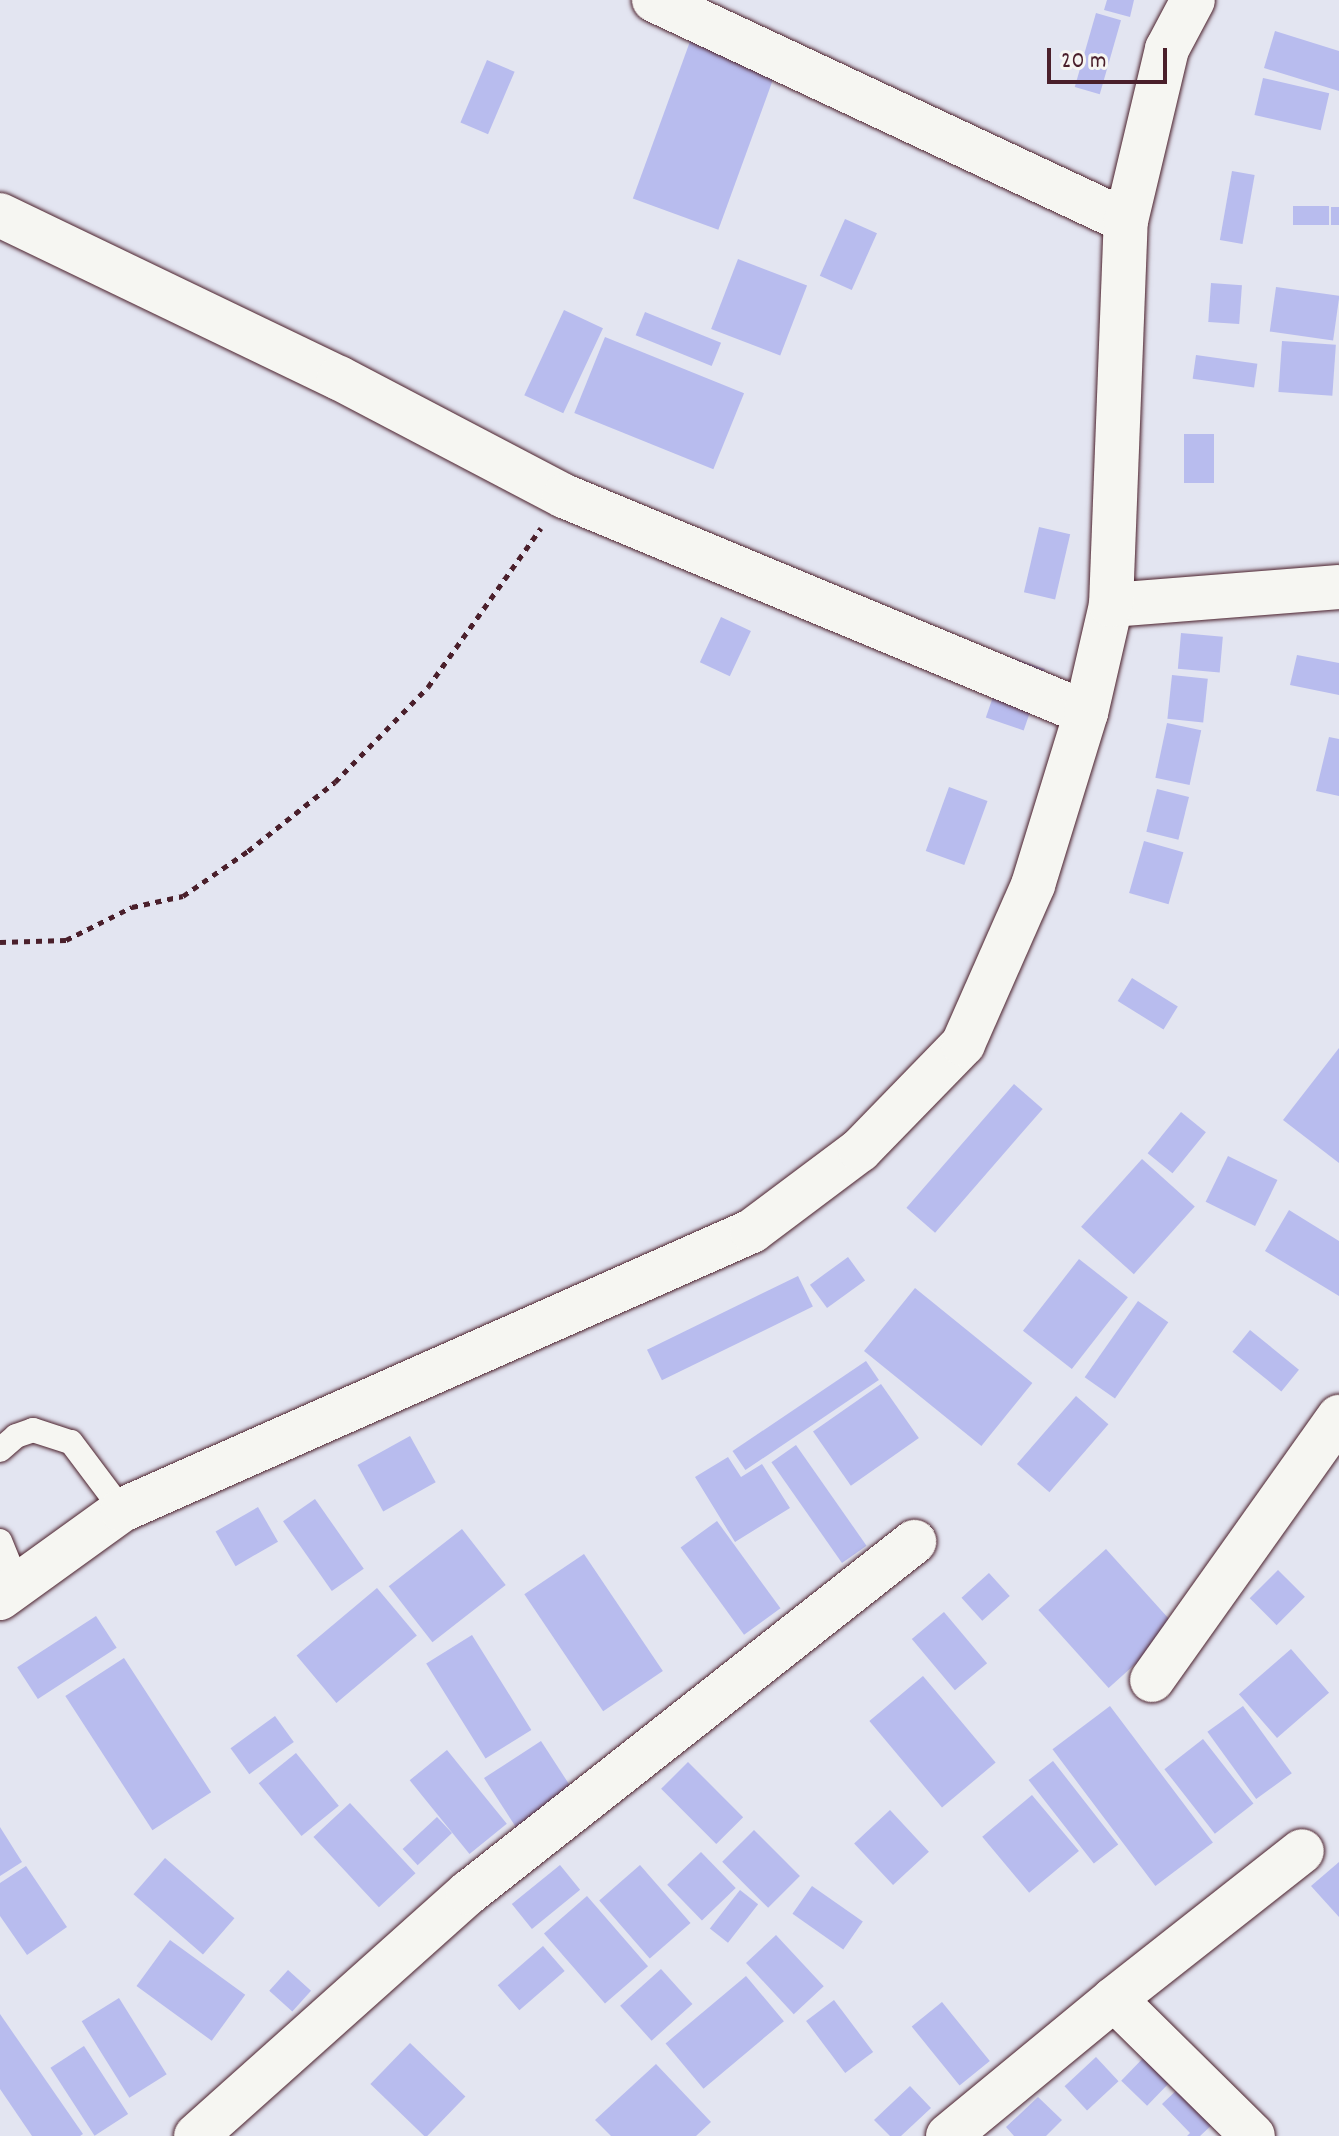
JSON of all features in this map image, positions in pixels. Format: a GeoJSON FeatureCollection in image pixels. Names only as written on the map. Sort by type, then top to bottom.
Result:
{"type":"FeatureCollection","features":[{"type":"Feature","properties":{"kind":"street"},"geometry":{"type":"LineString","coordinates":[[654,0],[1126,221]]}},
{"type":"Feature","properties":{"kind":"street"},"geometry":{"type":"LineString","coordinates":[[9,1591],[122,1510],[752,1231],[860,1150],[963,1044],[1033,885],[1086,713],[1111,605],[1126,221],[1167,49],[1193,0]]}},
{"type":"Feature","properties":{"kind":"street"},"geometry":{"type":"LineString","coordinates":[[0,215],[339,378],[564,496],[1086,713]]}},
{"type":"Feature","properties":{"kind":"street"},"geometry":{"type":"LineString","coordinates":[[1111,605],[1339,587]]}},
{"type":"Feature","properties":{"kind":"street"},"geometry":{"type":"LineString","coordinates":[[1152,1680],[1339,1417]]}},
{"type":"Feature","properties":{"kind":"street"},"geometry":{"type":"LineString","coordinates":[[196,2136],[468,1893],[914,1542]]}},
{"type":"Feature","properties":{"kind":"street"},"geometry":{"type":"LineString","coordinates":[[948,2136],[1114,1999],[1302,1851]]}},
{"type":"Feature","properties":{"kind":"street"},"geometry":{"type":"LineString","coordinates":[[1114,1999],[1253,2136]]}},
{"type":"Feature","properties":{"kind":"lane"},"geometry":{"type":"LineString","coordinates":[[0,1450],[16,1436],[33,1430],[71,1442],[122,1510]]}},
{"type":"Feature","properties":{"kind":"lane"},"geometry":{"type":"LineString","coordinates":[[0,1541],[9,1591]]}},
{"type":"Feature","properties":{"kind":"path"},"geometry":{"type":"LineString","coordinates":[[0,942],[66,940],[132,907],[183,896],[335,782],[428,687],[564,496]]}},
{"type":"Feature","properties":{"kind":"building"},"geometry":{"type":"Polygon","coordinates":[[[1107,0],[1134,0],[1130,17],[1104,10],[1107,0]]]}},
{"type":"Feature","properties":{"kind":"building"},"geometry":{"type":"Polygon","coordinates":[[[1096,13],[1121,20],[1100,94],[1075,87],[1096,13]]]}},
{"type":"Feature","properties":{"kind":"building"},"geometry":{"type":"Polygon","coordinates":[[[1275,31],[1339,51],[1339,91],[1264,68],[1275,31]]]}},
{"type":"Feature","properties":{"kind":"building"},"geometry":{"type":"Polygon","coordinates":[[[692,36],[778,67],[718,230],[633,199],[692,36]]]}},
{"type":"Feature","properties":{"kind":"building"},"geometry":{"type":"Polygon","coordinates":[[[487,60],[515,72],[488,134],[460,123],[487,60]]]}},
{"type":"Feature","properties":{"kind":"building"},"geometry":{"type":"Polygon","coordinates":[[[1263,78],[1329,93],[1321,130],[1254,115],[1263,78]]]}},
{"type":"Feature","properties":{"kind":"building"},"geometry":{"type":"Polygon","coordinates":[[[1232,171],[1255,175],[1242,244],[1220,240],[1232,171]]]}},
{"type":"Feature","properties":{"kind":"building"},"geometry":{"type":"Polygon","coordinates":[[[1293,206],[1329,206],[1329,225],[1293,225],[1293,206]]]}},
{"type":"Feature","properties":{"kind":"building"},"geometry":{"type":"Polygon","coordinates":[[[1331,207],[1339,207],[1339,225],[1331,225],[1331,207]]]}},
{"type":"Feature","properties":{"kind":"building"},"geometry":{"type":"Polygon","coordinates":[[[845,219],[877,233],[852,290],[820,276],[845,219]]]}},
{"type":"Feature","properties":{"kind":"building"},"geometry":{"type":"Polygon","coordinates":[[[738,259],[807,286],[780,356],[711,329],[738,259]]]}},
{"type":"Feature","properties":{"kind":"building"},"geometry":{"type":"Polygon","coordinates":[[[1211,283],[1242,285],[1239,324],[1208,322],[1211,283]]]}},
{"type":"Feature","properties":{"kind":"building"},"geometry":{"type":"Polygon","coordinates":[[[1276,287],[1339,296],[1333,340],[1270,332],[1276,287]]]}},
{"type":"Feature","properties":{"kind":"building"},"geometry":{"type":"Polygon","coordinates":[[[564,310],[603,328],[563,413],[524,395],[564,310]]]}},
{"type":"Feature","properties":{"kind":"building"},"geometry":{"type":"Polygon","coordinates":[[[645,312],[721,343],[712,366],[636,335],[645,312]]]}},
{"type":"Feature","properties":{"kind":"building"},"geometry":{"type":"Polygon","coordinates":[[[605,337],[744,393],[713,469],[574,413],[605,337]]]}},
{"type":"Feature","properties":{"kind":"building"},"geometry":{"type":"Polygon","coordinates":[[[1282,341],[1336,345],[1332,396],[1278,392],[1282,341]]]}},
{"type":"Feature","properties":{"kind":"building"},"geometry":{"type":"Polygon","coordinates":[[[1196,355],[1257,364],[1254,387],[1193,379],[1196,355]]]}},
{"type":"Feature","properties":{"kind":"building"},"geometry":{"type":"Polygon","coordinates":[[[1184,434],[1214,434],[1214,483],[1184,483],[1184,434]]]}},
{"type":"Feature","properties":{"kind":"building"},"geometry":{"type":"Polygon","coordinates":[[[1039,527],[1070,534],[1055,599],[1024,592],[1039,527]]]}},
{"type":"Feature","properties":{"kind":"building"},"geometry":{"type":"Polygon","coordinates":[[[721,617],[751,631],[730,676],[700,662],[721,617]]]}},
{"type":"Feature","properties":{"kind":"building"},"geometry":{"type":"Polygon","coordinates":[[[1181,633],[1223,637],[1220,673],[1178,669],[1181,633]]]}},
{"type":"Feature","properties":{"kind":"building"},"geometry":{"type":"Polygon","coordinates":[[[1297,655],[1339,663],[1339,695],[1290,685],[1297,655]]]}},
{"type":"Feature","properties":{"kind":"building"},"geometry":{"type":"Polygon","coordinates":[[[1007,656],[1045,669],[1024,730],[986,717],[1007,656]]]}},
{"type":"Feature","properties":{"kind":"building"},"geometry":{"type":"Polygon","coordinates":[[[1172,675],[1208,679],[1203,723],[1167,719],[1172,675]]]}},
{"type":"Feature","properties":{"kind":"building"},"geometry":{"type":"Polygon","coordinates":[[[1167,723],[1201,730],[1190,785],[1155,778],[1167,723]]]}},
{"type":"Feature","properties":{"kind":"building"},"geometry":{"type":"Polygon","coordinates":[[[1329,737],[1339,739],[1339,796],[1316,791],[1329,737]]]}},
{"type":"Feature","properties":{"kind":"building"},"geometry":{"type":"Polygon","coordinates":[[[949,787],[988,801],[964,865],[926,851],[949,787]]]}},
{"type":"Feature","properties":{"kind":"building"},"geometry":{"type":"Polygon","coordinates":[[[1157,789],[1189,797],[1178,840],[1146,832],[1157,789]]]}},
{"type":"Feature","properties":{"kind":"building"},"geometry":{"type":"Polygon","coordinates":[[[1144,841],[1183,852],[1169,904],[1129,893],[1144,841]]]}},
{"type":"Feature","properties":{"kind":"building"},"geometry":{"type":"Polygon","coordinates":[[[1132,978],[1178,1007],[1163,1030],[1118,1001],[1132,978]]]}},
{"type":"Feature","properties":{"kind":"building"},"geometry":{"type":"Polygon","coordinates":[[[1339,1048],[1339,1163],[1283,1120],[1339,1048]]]}},
{"type":"Feature","properties":{"kind":"building"},"geometry":{"type":"Polygon","coordinates":[[[1014,1084],[1043,1109],[935,1233],[906,1208],[1014,1084]]]}},
{"type":"Feature","properties":{"kind":"building"},"geometry":{"type":"Polygon","coordinates":[[[1181,1112],[1206,1132],[1173,1173],[1148,1153],[1181,1112]]]}},
{"type":"Feature","properties":{"kind":"building"},"geometry":{"type":"Polygon","coordinates":[[[1228,1156],[1277,1180],[1255,1226],[1206,1202],[1228,1156]]]}},
{"type":"Feature","properties":{"kind":"building"},"geometry":{"type":"Polygon","coordinates":[[[1142,1159],[1195,1207],[1134,1274],[1081,1227],[1142,1159]]]}},
{"type":"Feature","properties":{"kind":"building"},"geometry":{"type":"Polygon","coordinates":[[[1289,1210],[1339,1241],[1339,1296],[1265,1251],[1289,1210]]]}},
{"type":"Feature","properties":{"kind":"building"},"geometry":{"type":"Polygon","coordinates":[[[848,1257],[865,1280],[827,1308],[810,1285],[848,1257]]]}},
{"type":"Feature","properties":{"kind":"building"},"geometry":{"type":"Polygon","coordinates":[[[1079,1259],[1128,1297],[1072,1369],[1023,1331],[1079,1259]]]}},
{"type":"Feature","properties":{"kind":"building"},"geometry":{"type":"Polygon","coordinates":[[[798,1276],[813,1307],[662,1380],[647,1350],[798,1276]]]}},
{"type":"Feature","properties":{"kind":"building"},"geometry":{"type":"Polygon","coordinates":[[[915,1288],[1032,1383],[981,1446],[864,1351],[915,1288]]]}},
{"type":"Feature","properties":{"kind":"building"},"geometry":{"type":"Polygon","coordinates":[[[1138,1301],[1168,1322],[1115,1398],[1085,1377],[1138,1301]]]}},
{"type":"Feature","properties":{"kind":"building"},"geometry":{"type":"Polygon","coordinates":[[[1250,1330],[1299,1370],[1281,1391],[1232,1352],[1250,1330]]]}},
{"type":"Feature","properties":{"kind":"building"},"geometry":{"type":"Polygon","coordinates":[[[866,1361],[879,1380],[745,1470],[733,1451],[866,1361]]]}},
{"type":"Feature","properties":{"kind":"building"},"geometry":{"type":"Polygon","coordinates":[[[881,1384],[919,1438],[851,1486],[813,1432],[881,1384]]]}},
{"type":"Feature","properties":{"kind":"building"},"geometry":{"type":"Polygon","coordinates":[[[1076,1396],[1108,1424],[1049,1492],[1017,1464],[1076,1396]]]}},
{"type":"Feature","properties":{"kind":"building"},"geometry":{"type":"Polygon","coordinates":[[[410,1436],[436,1482],[383,1511],[358,1465],[410,1436]]]}},
{"type":"Feature","properties":{"kind":"building"},"geometry":{"type":"Polygon","coordinates":[[[796,1445],[867,1546],[842,1563],[771,1462],[796,1445]]]}},
{"type":"Feature","properties":{"kind":"building"},"geometry":{"type":"Polygon","coordinates":[[[728,1457],[741,1477],[762,1464],[790,1508],[735,1542],[695,1477],[728,1457]]]}},
{"type":"Feature","properties":{"kind":"building"},"geometry":{"type":"Polygon","coordinates":[[[315,1499],[364,1569],[332,1591],[283,1521],[315,1499]]]}},
{"type":"Feature","properties":{"kind":"building"},"geometry":{"type":"Polygon","coordinates":[[[258,1507],[278,1542],[236,1566],[216,1532],[258,1507]]]}},
{"type":"Feature","properties":{"kind":"building"},"geometry":{"type":"Polygon","coordinates":[[[717,1521],[780,1608],[744,1635],[681,1547],[717,1521]]]}},
{"type":"Feature","properties":{"kind":"building"},"geometry":{"type":"Polygon","coordinates":[[[462,1529],[506,1585],[432,1642],[389,1586],[462,1529]]]}},
{"type":"Feature","properties":{"kind":"building"},"geometry":{"type":"Polygon","coordinates":[[[1106,1549],[1176,1627],[1109,1688],[1038,1610],[1106,1549]]]}},
{"type":"Feature","properties":{"kind":"building"},"geometry":{"type":"Polygon","coordinates":[[[584,1554],[663,1671],[603,1711],[524,1594],[584,1554]]]}},
{"type":"Feature","properties":{"kind":"building"},"geometry":{"type":"Polygon","coordinates":[[[1278,1570],[1305,1597],[1277,1625],[1250,1598],[1278,1570]]]}},
{"type":"Feature","properties":{"kind":"building"},"geometry":{"type":"Polygon","coordinates":[[[989,1573],[1010,1596],[982,1621],[962,1598],[989,1573]]]}},
{"type":"Feature","properties":{"kind":"building"},"geometry":{"type":"Polygon","coordinates":[[[377,1588],[417,1635],[336,1703],[297,1655],[377,1588]]]}},
{"type":"Feature","properties":{"kind":"building"},"geometry":{"type":"Polygon","coordinates":[[[944,1612],[987,1663],[955,1690],[912,1639],[944,1612]]]}},
{"type":"Feature","properties":{"kind":"building"},"geometry":{"type":"Polygon","coordinates":[[[96,1616],[117,1648],[38,1699],[17,1667],[96,1616]]]}},
{"type":"Feature","properties":{"kind":"building"},"geometry":{"type":"Polygon","coordinates":[[[472,1635],[531,1730],[486,1759],[426,1664],[472,1635]]]}},
{"type":"Feature","properties":{"kind":"building"},"geometry":{"type":"Polygon","coordinates":[[[1291,1649],[1329,1693],[1277,1738],[1239,1694],[1291,1649]]]}},
{"type":"Feature","properties":{"kind":"building"},"geometry":{"type":"Polygon","coordinates":[[[124,1658],[211,1792],[152,1830],[65,1696],[124,1658]]]}},
{"type":"Feature","properties":{"kind":"building"},"geometry":{"type":"Polygon","coordinates":[[[923,1676],[996,1763],[942,1808],[869,1721],[923,1676]]]}},
{"type":"Feature","properties":{"kind":"building"},"geometry":{"type":"Polygon","coordinates":[[[1110,1706],[1213,1843],[1155,1886],[1052,1749],[1110,1706]]]}},
{"type":"Feature","properties":{"kind":"building"},"geometry":{"type":"Polygon","coordinates":[[[1243,1706],[1292,1773],[1256,1799],[1207,1732],[1243,1706]]]}},
{"type":"Feature","properties":{"kind":"building"},"geometry":{"type":"Polygon","coordinates":[[[275,1716],[294,1742],[249,1774],[231,1748],[275,1716]]]}},
{"type":"Feature","properties":{"kind":"building"},"geometry":{"type":"Polygon","coordinates":[[[1203,1739],[1253,1804],[1215,1834],[1164,1769],[1203,1739]]]}},
{"type":"Feature","properties":{"kind":"building"},"geometry":{"type":"Polygon","coordinates":[[[541,1741],[575,1794],[518,1831],[484,1778],[541,1741]]]}},
{"type":"Feature","properties":{"kind":"building"},"geometry":{"type":"Polygon","coordinates":[[[447,1750],[507,1824],[469,1854],[410,1780],[447,1750]]]}},
{"type":"Feature","properties":{"kind":"building"},"geometry":{"type":"Polygon","coordinates":[[[296,1753],[339,1806],[301,1836],[259,1783],[296,1753]]]}},
{"type":"Feature","properties":{"kind":"building"},"geometry":{"type":"Polygon","coordinates":[[[1053,1761],[1118,1845],[1094,1864],[1029,1780],[1053,1761]]]}},
{"type":"Feature","properties":{"kind":"building"},"geometry":{"type":"Polygon","coordinates":[[[688,1762],[743,1817],[716,1844],[661,1789],[688,1762]]]}},
{"type":"Feature","properties":{"kind":"building"},"geometry":{"type":"Polygon","coordinates":[[[1032,1795],[1079,1851],[1029,1893],[982,1837],[1032,1795]]]}},
{"type":"Feature","properties":{"kind":"building"},"geometry":{"type":"Polygon","coordinates":[[[350,1803],[415,1873],[379,1907],[313,1837],[350,1803]]]}},
{"type":"Feature","properties":{"kind":"building"},"geometry":{"type":"Polygon","coordinates":[[[890,1810],[929,1852],[893,1885],[854,1843],[890,1810]]]}},
{"type":"Feature","properties":{"kind":"building"},"geometry":{"type":"Polygon","coordinates":[[[437,1817],[452,1833],[418,1865],[403,1849],[437,1817]]]}},
{"type":"Feature","properties":{"kind":"building"},"geometry":{"type":"Polygon","coordinates":[[[0,1827],[22,1862],[0,1876],[0,1827]]]}},
{"type":"Feature","properties":{"kind":"building"},"geometry":{"type":"Polygon","coordinates":[[[754,1830],[800,1876],[768,1908],[722,1862],[754,1830]]]}},
{"type":"Feature","properties":{"kind":"building"},"geometry":{"type":"Polygon","coordinates":[[[701,1852],[736,1888],[702,1921],[667,1885],[701,1852]]]}},
{"type":"Feature","properties":{"kind":"building"},"geometry":{"type":"Polygon","coordinates":[[[165,1858],[234,1918],[203,1955],[134,1894],[165,1858]]]}},
{"type":"Feature","properties":{"kind":"building"},"geometry":{"type":"Polygon","coordinates":[[[1339,1862],[1339,1917],[1311,1886],[1339,1862]]]}},
{"type":"Feature","properties":{"kind":"building"},"geometry":{"type":"Polygon","coordinates":[[[560,1865],[580,1890],[532,1929],[512,1904],[560,1865]]]}},
{"type":"Feature","properties":{"kind":"building"},"geometry":{"type":"Polygon","coordinates":[[[640,1865],[691,1923],[650,1959],[599,1900],[640,1865]]]}},
{"type":"Feature","properties":{"kind":"building"},"geometry":{"type":"Polygon","coordinates":[[[26,1866],[67,1927],[27,1955],[0,1916],[0,1883],[26,1866]]]}},
{"type":"Feature","properties":{"kind":"building"},"geometry":{"type":"Polygon","coordinates":[[[812,1886],[863,1922],[843,1949],[792,1914],[812,1886]]]}},
{"type":"Feature","properties":{"kind":"building"},"geometry":{"type":"Polygon","coordinates":[[[740,1890],[758,1904],[728,1943],[710,1929],[740,1890]]]}},
{"type":"Feature","properties":{"kind":"building"},"geometry":{"type":"Polygon","coordinates":[[[587,1896],[648,1966],[605,2004],[544,1933],[587,1896]]]}},
{"type":"Feature","properties":{"kind":"building"},"geometry":{"type":"Polygon","coordinates":[[[776,1935],[824,1986],[794,2014],[746,1963],[776,1935]]]}},
{"type":"Feature","properties":{"kind":"building"},"geometry":{"type":"Polygon","coordinates":[[[170,1940],[245,1995],[212,2041],[136,1986],[170,1940]]]}},
{"type":"Feature","properties":{"kind":"building"},"geometry":{"type":"Polygon","coordinates":[[[543,1946],[565,1971],[519,2010],[498,1985],[543,1946]]]}},
{"type":"Feature","properties":{"kind":"building"},"geometry":{"type":"Polygon","coordinates":[[[661,1969],[692,2004],[652,2041],[620,2006],[661,1969]]]}},
{"type":"Feature","properties":{"kind":"building"},"geometry":{"type":"Polygon","coordinates":[[[288,1970],[311,1991],[292,2012],[269,1991],[288,1970]]]}},
{"type":"Feature","properties":{"kind":"building"},"geometry":{"type":"Polygon","coordinates":[[[746,1976],[784,2021],[703,2089],[666,2043],[746,1976]]]}},
{"type":"Feature","properties":{"kind":"building"},"geometry":{"type":"Polygon","coordinates":[[[119,1998],[167,2074],[129,2098],[82,2021],[119,1998]]]}},
{"type":"Feature","properties":{"kind":"building"},"geometry":{"type":"Polygon","coordinates":[[[834,2000],[873,2052],[845,2073],[806,2021],[834,2000]]]}},
{"type":"Feature","properties":{"kind":"building"},"geometry":{"type":"Polygon","coordinates":[[[942,2002],[990,2061],[960,2086],[912,2027],[942,2002]]]}},
{"type":"Feature","properties":{"kind":"building"},"geometry":{"type":"Polygon","coordinates":[[[0,2014],[83,2134],[32,2136],[0,2089],[0,2014]]]}},
{"type":"Feature","properties":{"kind":"building"},"geometry":{"type":"Polygon","coordinates":[[[410,2043],[465,2096],[424,2136],[370,2084],[410,2043]]]}},
{"type":"Feature","properties":{"kind":"building"},"geometry":{"type":"Polygon","coordinates":[[[84,2046],[128,2114],[95,2136],[50,2068],[84,2046]]]}},
{"type":"Feature","properties":{"kind":"building"},"geometry":{"type":"Polygon","coordinates":[[[1149,2052],[1175,2077],[1147,2106],[1121,2081],[1149,2052]]]}},
{"type":"Feature","properties":{"kind":"building"},"geometry":{"type":"Polygon","coordinates":[[[1096,2057],[1119,2081],[1087,2110],[1065,2086],[1096,2057]]]}},
{"type":"Feature","properties":{"kind":"building"},"geometry":{"type":"Polygon","coordinates":[[[656,2064],[711,2122],[696,2136],[611,2136],[595,2120],[656,2064]]]}},
{"type":"Feature","properties":{"kind":"building"},"geometry":{"type":"Polygon","coordinates":[[[910,2086],[931,2108],[901,2136],[890,2136],[874,2120],[910,2086]]]}},
{"type":"Feature","properties":{"kind":"building"},"geometry":{"type":"Polygon","coordinates":[[[1180,2087],[1215,2122],[1200,2136],[1187,2136],[1190,2133],[1162,2104],[1180,2087]]]}},
{"type":"Feature","properties":{"kind":"building"},"geometry":{"type":"Polygon","coordinates":[[[1038,2097],[1062,2120],[1046,2136],[1014,2136],[1006,2127],[1038,2097]]]}}]}
